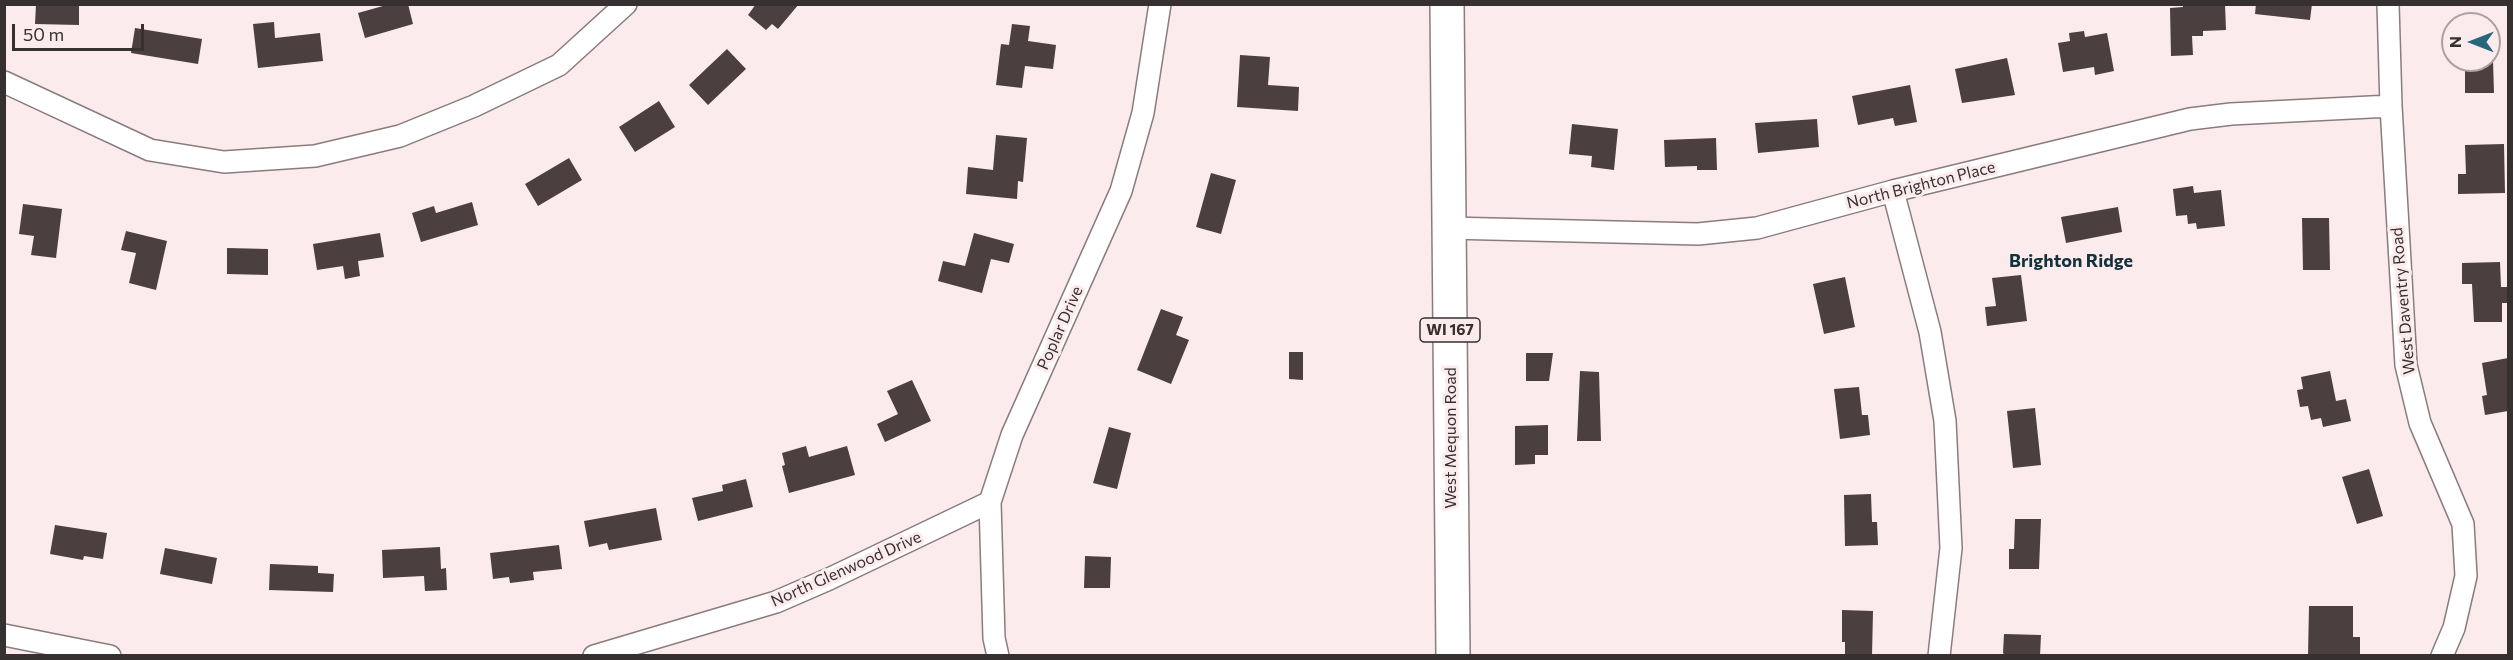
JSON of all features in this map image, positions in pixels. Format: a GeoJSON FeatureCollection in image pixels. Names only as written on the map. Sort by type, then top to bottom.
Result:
{"type":"FeatureCollection","features":[{"type":"Feature","properties":{"kind":"main road","name":"West Mequon Road"},"geometry":{"type":"LineString","coordinates":[[1447,4],[1453,656]]}},
{"type":"Feature","properties":{"kind":"street","name":"Poplar Drive"},"geometry":{"type":"LineString","coordinates":[[998,656],[994,638],[990,502],[1012,435],[1121,191],[1143,113],[1161,4]]}},
{"type":"Feature","properties":{"kind":"street","name":"West Daventry Road"},"geometry":{"type":"LineString","coordinates":[[2388,4],[2391,106],[2406,365],[2420,423],[2463,524],[2466,576],[2454,628],[2442,656]]}},
{"type":"Feature","properties":{"kind":"street"},"geometry":{"type":"LineString","coordinates":[[4,82],[150,150],[224,162],[315,156],[400,136],[474,106],[559,65],[622,6]]}},
{"type":"Feature","properties":{"kind":"street","name":"North Brighton Place"},"geometry":{"type":"LineString","coordinates":[[1449,228],[1698,234],[1757,228],[1893,191],[2190,119],[2231,114],[2391,106]]}},
{"type":"Feature","properties":{"kind":"street"},"geometry":{"type":"LineString","coordinates":[[1893,191],[1930,332],[1945,421],[1950,548],[1939,656]]}},
{"type":"Feature","properties":{"kind":"street","name":"North Glenwood Drive"},"geometry":{"type":"LineString","coordinates":[[594,656],[776,602],[830,579],[990,502]]}},
{"type":"Feature","properties":{"kind":"street"},"geometry":{"type":"LineString","coordinates":[[4,635],[110,656]]}},
{"type":"Feature","properties":{"kind":"building"},"geometry":{"type":"Polygon","coordinates":[[[36,4],[79,4],[79,25],[35,24],[36,4]]]}},
{"type":"Feature","properties":{"kind":"building"},"geometry":{"type":"Polygon","coordinates":[[[390,4],[408,4],[413,24],[365,38],[358,13],[390,4]]]}},
{"type":"Feature","properties":{"kind":"building"},"geometry":{"type":"Polygon","coordinates":[[[756,4],[799,4],[778,29],[772,24],[766,30],[748,15],[756,4]]]}},
{"type":"Feature","properties":{"kind":"building"},"geometry":{"type":"Polygon","coordinates":[[[2183,4],[2225,4],[2226,30],[2203,31],[2203,36],[2192,36],[2193,55],[2171,56],[2170,8],[2183,7],[2183,4]]]}},
{"type":"Feature","properties":{"kind":"building"},"geometry":{"type":"Polygon","coordinates":[[[2256,4],[2312,4],[2310,20],[2255,14],[2256,4]]]}},
{"type":"Feature","properties":{"kind":"building"},"geometry":{"type":"Polygon","coordinates":[[[274,22],[275,38],[320,33],[323,61],[258,68],[253,24],[274,22]]]}},
{"type":"Feature","properties":{"kind":"building"},"geometry":{"type":"Polygon","coordinates":[[[1012,24],[1030,26],[1028,41],[1056,45],[1053,69],[1025,66],[1022,88],[996,85],[1001,44],[1009,45],[1012,24]]]}},
{"type":"Feature","properties":{"kind":"building"},"geometry":{"type":"Polygon","coordinates":[[[135,28],[202,39],[198,64],[131,53],[135,28]]]}},
{"type":"Feature","properties":{"kind":"building"},"geometry":{"type":"Polygon","coordinates":[[[2084,31],[2085,37],[2107,33],[2114,71],[2095,75],[2094,67],[2063,72],[2058,43],[2070,41],[2069,33],[2084,31]]]}},
{"type":"Feature","properties":{"kind":"building"},"geometry":{"type":"Polygon","coordinates":[[[727,49],[746,69],[708,105],[689,85],[727,49]]]}},
{"type":"Feature","properties":{"kind":"building"},"geometry":{"type":"Polygon","coordinates":[[[1240,55],[1270,57],[1268,85],[1299,87],[1298,111],[1237,107],[1240,55]]]}},
{"type":"Feature","properties":{"kind":"building"},"geometry":{"type":"Polygon","coordinates":[[[2007,58],[2015,95],[1962,103],[1955,69],[2007,58]]]}},
{"type":"Feature","properties":{"kind":"building"},"geometry":{"type":"Polygon","coordinates":[[[2465,72],[2493,72],[2494,93],[2465,93],[2465,72]]]}},
{"type":"Feature","properties":{"kind":"building"},"geometry":{"type":"Polygon","coordinates":[[[1910,85],[1917,122],[1895,126],[1893,118],[1858,125],[1852,96],[1910,85]]]}},
{"type":"Feature","properties":{"kind":"building"},"geometry":{"type":"Polygon","coordinates":[[[659,101],[675,127],[635,152],[619,127],[659,101]]]}},
{"type":"Feature","properties":{"kind":"building"},"geometry":{"type":"Polygon","coordinates":[[[1817,119],[1819,147],[1758,153],[1755,123],[1817,119]]]}},
{"type":"Feature","properties":{"kind":"building"},"geometry":{"type":"Polygon","coordinates":[[[1572,124],[1618,129],[1614,170],[1591,167],[1592,156],[1569,154],[1572,124]]]}},
{"type":"Feature","properties":{"kind":"building"},"geometry":{"type":"Polygon","coordinates":[[[996,135],[1027,138],[1023,182],[1018,181],[1017,199],[966,194],[968,167],[993,170],[996,135]]]}},
{"type":"Feature","properties":{"kind":"building"},"geometry":{"type":"Polygon","coordinates":[[[1716,138],[1717,170],[1697,170],[1697,166],[1665,167],[1664,140],[1716,138]]]}},
{"type":"Feature","properties":{"kind":"building"},"geometry":{"type":"Polygon","coordinates":[[[2504,144],[2505,193],[2458,194],[2458,174],[2466,174],[2465,145],[2504,144]]]}},
{"type":"Feature","properties":{"kind":"building"},"geometry":{"type":"Polygon","coordinates":[[[569,158],[582,180],[538,206],[525,184],[569,158]]]}},
{"type":"Feature","properties":{"kind":"building"},"geometry":{"type":"Polygon","coordinates":[[[1211,173],[1236,180],[1221,234],[1196,227],[1211,173]]]}},
{"type":"Feature","properties":{"kind":"building"},"geometry":{"type":"Polygon","coordinates":[[[2193,186],[2194,193],[2221,190],[2225,226],[2197,229],[2196,223],[2188,224],[2187,215],[2176,216],[2173,189],[2193,186]]]}},
{"type":"Feature","properties":{"kind":"building"},"geometry":{"type":"Polygon","coordinates":[[[472,202],[478,225],[421,242],[412,213],[434,206],[436,213],[472,202]]]}},
{"type":"Feature","properties":{"kind":"building"},"geometry":{"type":"Polygon","coordinates":[[[23,204],[62,209],[56,258],[31,255],[34,236],[19,234],[23,204]]]}},
{"type":"Feature","properties":{"kind":"building"},"geometry":{"type":"Polygon","coordinates":[[[2118,207],[2122,232],[2066,243],[2061,217],[2118,207]]]}},
{"type":"Feature","properties":{"kind":"building"},"geometry":{"type":"Polygon","coordinates":[[[2302,218],[2329,218],[2330,270],[2303,270],[2302,218]]]}},
{"type":"Feature","properties":{"kind":"building"},"geometry":{"type":"Polygon","coordinates":[[[126,231],[167,241],[156,290],[129,283],[136,253],[121,250],[126,231]]]}},
{"type":"Feature","properties":{"kind":"building"},"geometry":{"type":"Polygon","coordinates":[[[380,233],[384,257],[358,261],[360,276],[345,279],[343,266],[317,270],[313,244],[380,233]]]}},
{"type":"Feature","properties":{"kind":"building"},"geometry":{"type":"Polygon","coordinates":[[[974,233],[1014,244],[1009,263],[991,259],[982,293],[938,281],[943,261],[965,266],[974,233]]]}},
{"type":"Feature","properties":{"kind":"building"},"geometry":{"type":"Polygon","coordinates":[[[227,248],[268,249],[268,275],[227,274],[227,248]]]}},
{"type":"Feature","properties":{"kind":"building"},"geometry":{"type":"Polygon","coordinates":[[[2500,262],[2501,287],[2508,287],[2508,303],[2502,303],[2502,322],[2474,322],[2472,284],[2462,284],[2462,263],[2500,262]]]}},
{"type":"Feature","properties":{"kind":"building"},"geometry":{"type":"Polygon","coordinates":[[[2021,275],[2027,321],[1987,326],[1985,307],[1996,306],[1992,278],[2021,275]]]}},
{"type":"Feature","properties":{"kind":"building"},"geometry":{"type":"Polygon","coordinates":[[[1845,277],[1855,327],[1824,334],[1813,284],[1845,277]]]}},
{"type":"Feature","properties":{"kind":"building"},"geometry":{"type":"Polygon","coordinates":[[[1161,309],[1183,317],[1176,335],[1189,340],[1171,384],[1137,370],[1161,309]]]}},
{"type":"Feature","properties":{"kind":"building"},"geometry":{"type":"Polygon","coordinates":[[[1289,352],[1303,352],[1303,380],[1289,379],[1289,352]]]}},
{"type":"Feature","properties":{"kind":"building"},"geometry":{"type":"Polygon","coordinates":[[[1526,353],[1553,353],[1549,381],[1526,381],[1526,353]]]}},
{"type":"Feature","properties":{"kind":"building"},"geometry":{"type":"Polygon","coordinates":[[[2508,358],[2508,411],[2485,415],[2482,396],[2487,395],[2482,363],[2508,358]]]}},
{"type":"Feature","properties":{"kind":"building"},"geometry":{"type":"Polygon","coordinates":[[[1580,371],[1599,372],[1601,441],[1577,441],[1580,371]]]}},
{"type":"Feature","properties":{"kind":"building"},"geometry":{"type":"Polygon","coordinates":[[[2330,371],[2336,401],[2346,399],[2351,421],[2323,427],[2321,418],[2311,420],[2308,406],[2300,407],[2297,390],[2303,389],[2301,377],[2330,371]]]}},
{"type":"Feature","properties":{"kind":"building"},"geometry":{"type":"Polygon","coordinates":[[[912,380],[931,421],[885,442],[877,424],[898,414],[887,391],[912,380]]]}},
{"type":"Feature","properties":{"kind":"building"},"geometry":{"type":"Polygon","coordinates":[[[1859,387],[1862,415],[1868,415],[1870,435],[1840,439],[1834,389],[1859,387]]]}},
{"type":"Feature","properties":{"kind":"building"},"geometry":{"type":"Polygon","coordinates":[[[2035,408],[2041,465],[2013,468],[2007,411],[2035,408]]]}},
{"type":"Feature","properties":{"kind":"building"},"geometry":{"type":"Polygon","coordinates":[[[1548,425],[1548,455],[1535,455],[1535,464],[1515,465],[1515,426],[1548,425]]]}},
{"type":"Feature","properties":{"kind":"building"},"geometry":{"type":"Polygon","coordinates":[[[1109,427],[1131,433],[1117,489],[1093,483],[1109,427]]]}},
{"type":"Feature","properties":{"kind":"building"},"geometry":{"type":"Polygon","coordinates":[[[806,446],[809,457],[847,446],[855,475],[789,493],[782,466],[785,465],[782,453],[806,446]]]}},
{"type":"Feature","properties":{"kind":"building"},"geometry":{"type":"Polygon","coordinates":[[[2369,469],[2383,516],[2357,524],[2342,477],[2369,469]]]}},
{"type":"Feature","properties":{"kind":"building"},"geometry":{"type":"Polygon","coordinates":[[[746,479],[753,507],[698,521],[692,498],[723,491],[722,485],[746,479]]]}},
{"type":"Feature","properties":{"kind":"building"},"geometry":{"type":"Polygon","coordinates":[[[1871,494],[1872,522],[1877,522],[1878,545],[1845,546],[1844,495],[1871,494]]]}},
{"type":"Feature","properties":{"kind":"building"},"geometry":{"type":"Polygon","coordinates":[[[656,508],[662,540],[609,550],[607,543],[589,547],[584,521],[656,508]]]}},
{"type":"Feature","properties":{"kind":"building"},"geometry":{"type":"Polygon","coordinates":[[[2015,519],[2041,519],[2039,569],[2009,569],[2009,549],[2014,549],[2015,519]]]}},
{"type":"Feature","properties":{"kind":"building"},"geometry":{"type":"Polygon","coordinates":[[[55,525],[107,533],[103,559],[84,556],[83,560],[50,554],[55,525]]]}},
{"type":"Feature","properties":{"kind":"building"},"geometry":{"type":"Polygon","coordinates":[[[559,545],[562,569],[533,572],[534,580],[510,583],[509,577],[493,579],[490,553],[559,545]]]}},
{"type":"Feature","properties":{"kind":"building"},"geometry":{"type":"Polygon","coordinates":[[[440,547],[441,569],[446,568],[447,590],[425,591],[424,576],[383,578],[382,550],[440,547]]]}},
{"type":"Feature","properties":{"kind":"building"},"geometry":{"type":"Polygon","coordinates":[[[165,548],[217,558],[212,584],[160,574],[165,548]]]}},
{"type":"Feature","properties":{"kind":"building"},"geometry":{"type":"Polygon","coordinates":[[[1085,556],[1111,557],[1110,588],[1084,588],[1085,556]]]}},
{"type":"Feature","properties":{"kind":"building"},"geometry":{"type":"Polygon","coordinates":[[[270,564],[318,566],[318,573],[334,574],[333,592],[269,590],[270,564]]]}},
{"type":"Feature","properties":{"kind":"building"},"geometry":{"type":"Polygon","coordinates":[[[2309,606],[2353,606],[2353,637],[2360,637],[2360,656],[2308,656],[2309,606]]]}},
{"type":"Feature","properties":{"kind":"building"},"geometry":{"type":"Polygon","coordinates":[[[1842,610],[1873,611],[1872,656],[1845,656],[1845,642],[1842,642],[1842,610]]]}},
{"type":"Feature","properties":{"kind":"building"},"geometry":{"type":"Polygon","coordinates":[[[2004,634],[2041,635],[2040,656],[2006,656],[2003,653],[2004,634]]]}},
{"type":"Feature","properties":{"kind":"district","name":"Brighton Ridge"},"geometry":{"type":"Point","coordinates":[2071,261]}}]}
